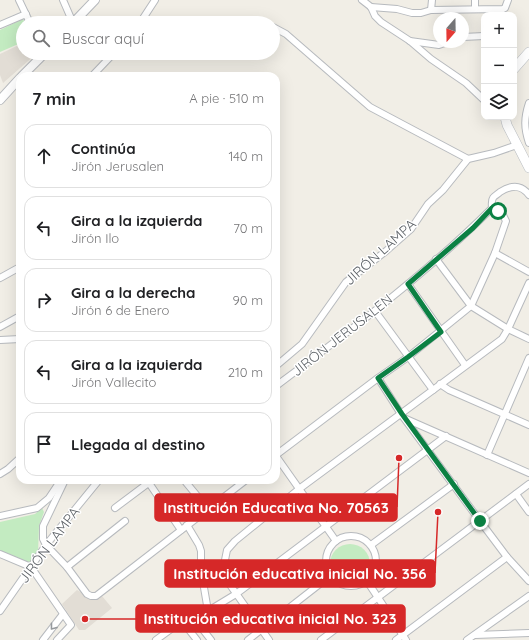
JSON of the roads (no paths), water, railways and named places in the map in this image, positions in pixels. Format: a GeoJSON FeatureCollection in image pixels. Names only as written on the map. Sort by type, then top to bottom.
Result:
{"type":"FeatureCollection","features":[{"type":"Feature","properties":{"kind":"main road"},"geometry":{"type":"LineString","coordinates":[[517,66],[529,52]]}},
{"type":"Feature","properties":{"kind":"main road"},"geometry":{"type":"LineString","coordinates":[[506,120],[529,168]]}},
{"type":"Feature","properties":{"kind":"street"},"geometry":{"type":"LineString","coordinates":[[19,0],[26,14],[21,16]]}},
{"type":"Feature","properties":{"kind":"street"},"geometry":{"type":"LineString","coordinates":[[63,0],[70,16]]}},
{"type":"Feature","properties":{"kind":"street"},"geometry":{"type":"LineString","coordinates":[[80,16],[95,0]]}},
{"type":"Feature","properties":{"kind":"street"},"geometry":{"type":"LineString","coordinates":[[145,16],[155,0]]}},
{"type":"Feature","properties":{"kind":"street"},"geometry":{"type":"LineString","coordinates":[[362,0],[371,7],[375,16],[381,22],[410,41],[431,59],[466,83],[481,97]]}},
{"type":"Feature","properties":{"kind":"street"},"geometry":{"type":"LineString","coordinates":[[431,10],[432,0]]}},
{"type":"Feature","properties":{"kind":"street"},"geometry":{"type":"LineString","coordinates":[[475,0],[475,10]]}},
{"type":"Feature","properties":{"kind":"street"},"geometry":{"type":"LineString","coordinates":[[371,7],[412,13],[421,13],[431,10],[503,9],[505,8],[508,0]]}},
{"type":"Feature","properties":{"kind":"street"},"geometry":{"type":"LineString","coordinates":[[0,25],[16,18]]}},
{"type":"Feature","properties":{"kind":"street"},"geometry":{"type":"LineString","coordinates":[[280,31],[286,34],[370,107],[468,159],[494,153],[517,145]]}},
{"type":"Feature","properties":{"kind":"street"},"geometry":{"type":"LineString","coordinates":[[469,37],[481,36]]}},
{"type":"Feature","properties":{"kind":"street"},"geometry":{"type":"LineString","coordinates":[[410,41],[433,44]]}},
{"type":"Feature","properties":{"kind":"street"},"geometry":{"type":"LineString","coordinates":[[26,72],[37,60]]}},
{"type":"Feature","properties":{"kind":"street"},"geometry":{"type":"LineString","coordinates":[[96,72],[107,60]]}},
{"type":"Feature","properties":{"kind":"street"},"geometry":{"type":"LineString","coordinates":[[0,100],[16,82]]}},
{"type":"Feature","properties":{"kind":"street"},"geometry":{"type":"LineString","coordinates":[[529,104],[525,114],[524,124],[529,143]]}},
{"type":"Feature","properties":{"kind":"street","name":"JIRÓN LAMPA"},"geometry":{"type":"LineString","coordinates":[[280,363],[302,344],[346,282],[386,251],[411,229],[428,204],[443,190],[468,159]]}},
{"type":"Feature","properties":{"kind":"street","name":"JIRÓN JERUSALEN"},"geometry":{"type":"LineString","coordinates":[[280,383],[408,284],[473,228],[492,208],[491,202],[494,196],[510,186],[522,188],[529,195]]}},
{"type":"Feature","properties":{"kind":"street"},"geometry":{"type":"LineString","coordinates":[[280,453],[441,332],[471,306],[496,253],[506,221],[502,213],[492,208]]}},
{"type":"Feature","properties":{"kind":"street"},"geometry":{"type":"LineString","coordinates":[[496,253],[529,272]]}},
{"type":"Feature","properties":{"kind":"street"},"geometry":{"type":"LineString","coordinates":[[436,259],[471,306],[508,330],[529,340]]}},
{"type":"Feature","properties":{"kind":"street"},"geometry":{"type":"LineString","coordinates":[[0,278],[16,269]]}},
{"type":"Feature","properties":{"kind":"street"},"geometry":{"type":"LineString","coordinates":[[269,640],[228,582],[224,570],[225,560],[228,550],[235,540],[300,490],[403,416],[440,384],[502,339],[508,330],[529,283]]}},
{"type":"Feature","properties":{"kind":"street"},"geometry":{"type":"LineString","coordinates":[[408,284],[465,365]]}},
{"type":"Feature","properties":{"kind":"street"},"geometry":{"type":"LineString","coordinates":[[374,311],[433,390]]}},
{"type":"Feature","properties":{"kind":"street"},"geometry":{"type":"LineString","coordinates":[[0,327],[16,318]]}},
{"type":"Feature","properties":{"kind":"street"},"geometry":{"type":"LineString","coordinates":[[0,340],[16,339]]}},
{"type":"Feature","properties":{"kind":"street"},"geometry":{"type":"LineString","coordinates":[[487,455],[529,358]]}},
{"type":"Feature","properties":{"kind":"street"},"geometry":{"type":"LineString","coordinates":[[378,378],[403,416],[480,521],[507,557],[529,581]]}},
{"type":"Feature","properties":{"kind":"street"},"geometry":{"type":"LineString","coordinates":[[440,384],[529,425]]}},
{"type":"Feature","properties":{"kind":"street"},"geometry":{"type":"LineString","coordinates":[[403,416],[529,473]]}},
{"type":"Feature","properties":{"kind":"street"},"geometry":{"type":"LineString","coordinates":[[156,640],[182,621],[208,611],[236,594],[446,436]]}},
{"type":"Feature","properties":{"kind":"street"},"geometry":{"type":"LineString","coordinates":[[0,474],[16,462]]}},
{"type":"Feature","properties":{"kind":"street"},"geometry":{"type":"LineString","coordinates":[[280,462],[336,541]]}},
{"type":"Feature","properties":{"kind":"street"},"geometry":{"type":"LineString","coordinates":[[0,516],[37,508],[49,498],[58,484]]}},
{"type":"Feature","properties":{"kind":"street"},"geometry":{"type":"LineString","coordinates":[[63,484],[43,526],[43,539],[46,545],[67,567],[87,594],[91,596],[96,596],[241,484]]}},
{"type":"Feature","properties":{"kind":"street","name":"JIRÓN LAMPA"},"geometry":{"type":"LineString","coordinates":[[0,610],[46,545],[94,484]]}},
{"type":"Feature","properties":{"kind":"street"},"geometry":{"type":"LineString","coordinates":[[115,508],[146,484]]}},
{"type":"Feature","properties":{"kind":"street"},"geometry":{"type":"LineString","coordinates":[[152,484],[181,530]]}},
{"type":"Feature","properties":{"kind":"street"},"geometry":{"type":"LineString","coordinates":[[187,484],[208,509]]}},
{"type":"Feature","properties":{"kind":"street"},"geometry":{"type":"LineString","coordinates":[[371,545],[454,484]]}},
{"type":"Feature","properties":{"kind":"street"},"geometry":{"type":"LineString","coordinates":[[321,640],[529,484]]}},
{"type":"Feature","properties":{"kind":"street"},"geometry":{"type":"LineString","coordinates":[[516,494],[529,512]]}},
{"type":"Feature","properties":{"kind":"street"},"geometry":{"type":"LineString","coordinates":[[67,567],[125,522]]}},
{"type":"Feature","properties":{"kind":"street"},"geometry":{"type":"LineString","coordinates":[[187,525],[201,551],[201,570],[208,611]]}},
{"type":"Feature","properties":{"kind":"street"},"geometry":{"type":"LineString","coordinates":[[354,536],[363,539],[371,545],[375,554],[376,564],[373,573],[367,581],[360,585],[344,585],[336,582],[330,576],[326,567],[326,557],[329,548],[336,541],[345,537],[354,536]]}},
{"type":"Feature","properties":{"kind":"street"},"geometry":{"type":"LineString","coordinates":[[0,554],[31,567],[63,614],[70,625],[57,640]]}},
{"type":"Feature","properties":{"kind":"street"},"geometry":{"type":"LineString","coordinates":[[396,640],[404,637],[507,557]]}},
{"type":"Feature","properties":{"kind":"street"},"geometry":{"type":"LineString","coordinates":[[248,640],[330,576]]}},
{"type":"Feature","properties":{"kind":"street"},"geometry":{"type":"LineString","coordinates":[[367,581],[404,637]]}},
{"type":"Feature","properties":{"kind":"street"},"geometry":{"type":"LineString","coordinates":[[467,640],[529,596]]}},
{"type":"Feature","properties":{"kind":"street"},"geometry":{"type":"LineString","coordinates":[[43,640],[63,614]]}},
{"type":"Feature","properties":{"kind":"street"},"geometry":{"type":"LineString","coordinates":[[193,618],[211,640]]}},
{"type":"Feature","properties":{"kind":"street"},"geometry":{"type":"LineString","coordinates":[[182,621],[197,640]]}},
{"type":"Feature","properties":{"kind":"street"},"geometry":{"type":"LineString","coordinates":[[474,635],[529,633]]}},
{"type":"Feature","properties":{"kind":"place","name":"Institución Educativa No. 70563"},"geometry":{"type":"Point","coordinates":[399,458]}},
{"type":"Feature","properties":{"kind":"place","name":"Institución educativa inicial No. 356"},"geometry":{"type":"Point","coordinates":[438,512]}},
{"type":"Feature","properties":{"kind":"place","name":"Institución educativa inicial No. 323"},"geometry":{"type":"Point","coordinates":[85,619]}}]}
